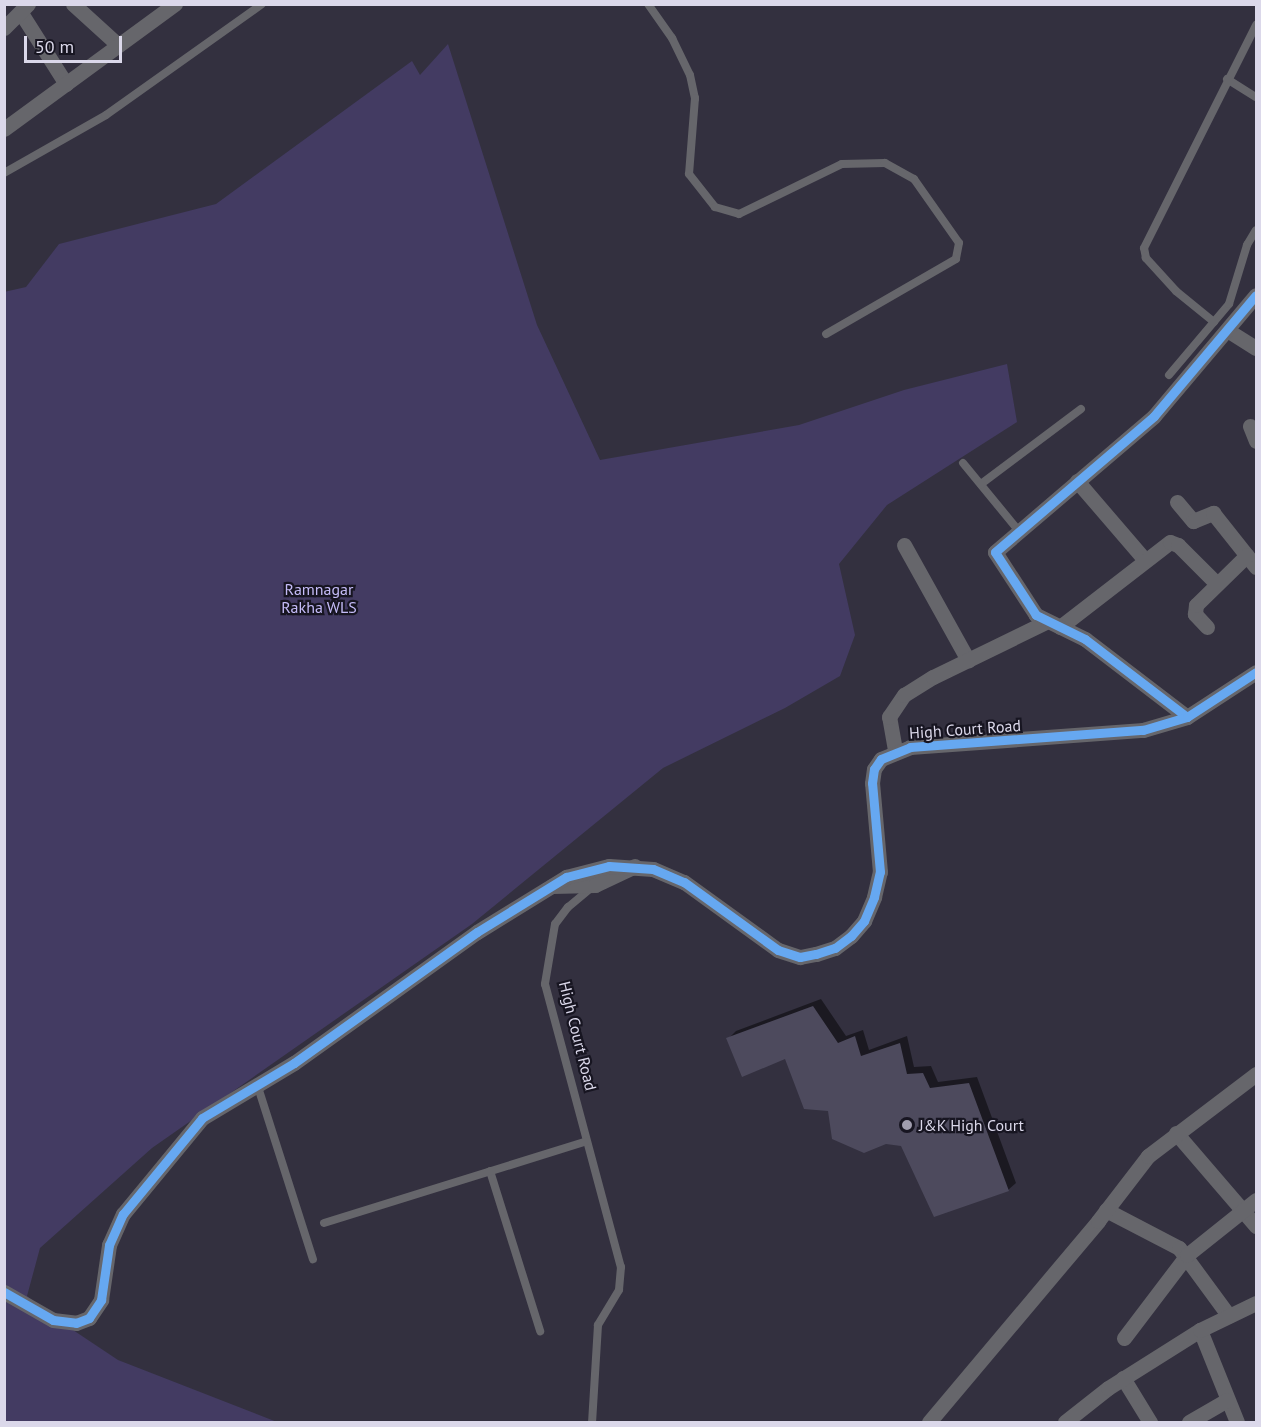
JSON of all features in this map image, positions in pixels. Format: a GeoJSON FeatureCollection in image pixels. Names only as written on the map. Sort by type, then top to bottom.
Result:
{"type":"FeatureCollection","features":[{"type":"Feature","properties":{"kind":"street"},"geometry":{"type":"LineString","coordinates":[[73,4],[118,45]]}},
{"type":"Feature","properties":{"kind":"street"},"geometry":{"type":"LineString","coordinates":[[4,129],[118,45],[164,7]]}},
{"type":"Feature","properties":{"kind":"street"},"geometry":{"type":"LineString","coordinates":[[4,28],[24,9],[66,84]]}},
{"type":"Feature","properties":{"kind":"street"},"geometry":{"type":"LineString","coordinates":[[1187,717],[1085,639],[1036,615],[996,557],[998,546],[1154,416],[1221,326],[1257,295]]}},
{"type":"Feature","properties":{"kind":"street"},"geometry":{"type":"LineString","coordinates":[[1221,326],[1257,348]]}},
{"type":"Feature","properties":{"kind":"street"},"geometry":{"type":"LineString","coordinates":[[1250,426],[1257,441]]}},
{"type":"Feature","properties":{"kind":"street"},"geometry":{"type":"LineString","coordinates":[[1077,482],[1145,560]]}},
{"type":"Feature","properties":{"kind":"street"},"geometry":{"type":"LineString","coordinates":[[1177,502],[1193,521],[1213,513],[1252,561],[1217,584],[1195,609],[1195,614],[1207,627]]}},
{"type":"Feature","properties":{"kind":"street"},"geometry":{"type":"LineString","coordinates":[[895,750],[889,724],[895,704],[919,685],[968,660],[1053,625],[1165,544],[1174,543],[1217,584]]}},
{"type":"Feature","properties":{"kind":"street"},"geometry":{"type":"LineString","coordinates":[[904,545],[968,660]]}},
{"type":"Feature","properties":{"kind":"street","name":"High Court Road"},"geometry":{"type":"LineString","coordinates":[[635,866],[684,882],[778,950],[800,957],[835,948],[864,921],[874,897],[879,872],[872,783],[874,769],[895,750],[1111,734],[1187,717],[1257,672]]}},
{"type":"Feature","properties":{"kind":"street"},"geometry":{"type":"LineString","coordinates":[[551,886],[595,885],[635,866]]}},
{"type":"Feature","properties":{"kind":"street"},"geometry":{"type":"LineString","coordinates":[[4,1292],[53,1320],[76,1323],[89,1318],[101,1300],[109,1245],[123,1214],[202,1118],[353,1023],[477,932],[551,886],[580,871],[635,866]]}},
{"type":"Feature","properties":{"kind":"street"},"geometry":{"type":"LineString","coordinates":[[929,1422],[1106,1210],[1137,1168],[1171,1137],[1257,1074]]}},
{"type":"Feature","properties":{"kind":"street"},"geometry":{"type":"LineString","coordinates":[[1171,1137],[1257,1226]]}},
{"type":"Feature","properties":{"kind":"street"},"geometry":{"type":"LineString","coordinates":[[1124,1338],[1187,1255],[1257,1200]]}},
{"type":"Feature","properties":{"kind":"street"},"geometry":{"type":"LineString","coordinates":[[1106,1210],[1168,1240],[1187,1255],[1228,1316]]}},
{"type":"Feature","properties":{"kind":"street"},"geometry":{"type":"LineString","coordinates":[[1065,1422],[1123,1378],[1200,1330],[1257,1303]]}},
{"type":"Feature","properties":{"kind":"street"},"geometry":{"type":"LineString","coordinates":[[1200,1330],[1236,1422]]}},
{"type":"Feature","properties":{"kind":"street"},"geometry":{"type":"LineString","coordinates":[[1123,1378],[1150,1422]]}},
{"type":"Feature","properties":{"kind":"street"},"geometry":{"type":"LineString","coordinates":[[1189,1422],[1227,1400]]}},
{"type":"Feature","properties":{"kind":"lane"},"geometry":{"type":"LineString","coordinates":[[4,173],[106,115],[262,4]]}},
{"type":"Feature","properties":{"kind":"lane"},"geometry":{"type":"LineString","coordinates":[[648,4],[672,38],[690,75],[695,98],[689,174],[715,207],[739,214],[842,164],[885,163],[914,179],[958,243],[956,259],[826,334]]}},
{"type":"Feature","properties":{"kind":"lane"},"geometry":{"type":"LineString","coordinates":[[1221,326],[1176,291],[1143,252],[1227,79],[1257,25]]}},
{"type":"Feature","properties":{"kind":"lane"},"geometry":{"type":"LineString","coordinates":[[1227,79],[1257,97]]}},
{"type":"Feature","properties":{"kind":"lane"},"geometry":{"type":"LineString","coordinates":[[1169,375],[1221,326],[1233,295],[1247,246],[1257,230]]}},
{"type":"Feature","properties":{"kind":"lane"},"geometry":{"type":"LineString","coordinates":[[981,484],[1081,409]]}},
{"type":"Feature","properties":{"kind":"lane"},"geometry":{"type":"LineString","coordinates":[[963,463],[1018,530]]}},
{"type":"Feature","properties":{"kind":"lane","name":"High Court Road"},"geometry":{"type":"LineString","coordinates":[[592,1422],[598,1325],[619,1290],[621,1278],[545,984],[555,924],[568,907],[595,885]]}},
{"type":"Feature","properties":{"kind":"lane"},"geometry":{"type":"LineString","coordinates":[[257,1084],[314,1259]]}},
{"type":"Feature","properties":{"kind":"lane"},"geometry":{"type":"LineString","coordinates":[[324,1223],[587,1141]]}},
{"type":"Feature","properties":{"kind":"lane"},"geometry":{"type":"LineString","coordinates":[[490,1172],[540,1331]]}},
{"type":"Feature","properties":{"kind":"green space","name":"Ramnagar Rakha WLS"},"geometry":{"type":"Polygon","coordinates":[[[448,44],[537,325],[600,460],[799,425],[904,390],[1007,364],[1017,422],[887,505],[839,564],[855,635],[840,676],[785,708],[663,768],[472,924],[152,1148],[40,1248],[27,1296],[58,1320],[118,1360],[277,1422],[5,1422],[4,292],[26,287],[59,244],[216,204],[412,61],[420,75],[448,44]]]}},
{"type":"Feature","properties":{"kind":"building","name":"J&K High Court"},"geometry":{"type":"Polygon","coordinates":[[[813,1006],[838,1043],[855,1036],[861,1056],[900,1043],[907,1074],[923,1073],[930,1088],[969,1083],[1009,1191],[934,1217],[901,1146],[886,1144],[864,1153],[832,1139],[828,1111],[804,1109],[785,1059],[742,1077],[726,1038],[813,1006]]]}},
{"type":"Feature","properties":{"kind":"cycle path"},"geometry":{"type":"LineString","coordinates":[[1187,717],[1085,639],[1036,615],[995,552],[1154,416],[1256,295]]}},
{"type":"Feature","properties":{"kind":"cycle path"},"geometry":{"type":"LineString","coordinates":[[4,1292],[53,1320],[76,1323],[89,1318],[101,1300],[109,1245],[123,1214],[202,1118],[294,1063],[477,932],[566,877],[609,866],[653,869],[684,882],[778,950],[800,957],[816,954],[835,948],[851,936],[864,921],[874,897],[880,872],[872,783],[874,769],[881,759],[910,747],[1143,730],[1187,717],[1256,672]]}},
{"type":"Feature","properties":{"kind":"place","name":"J&K High Court"},"geometry":{"type":"Point","coordinates":[907,1125]}}]}
